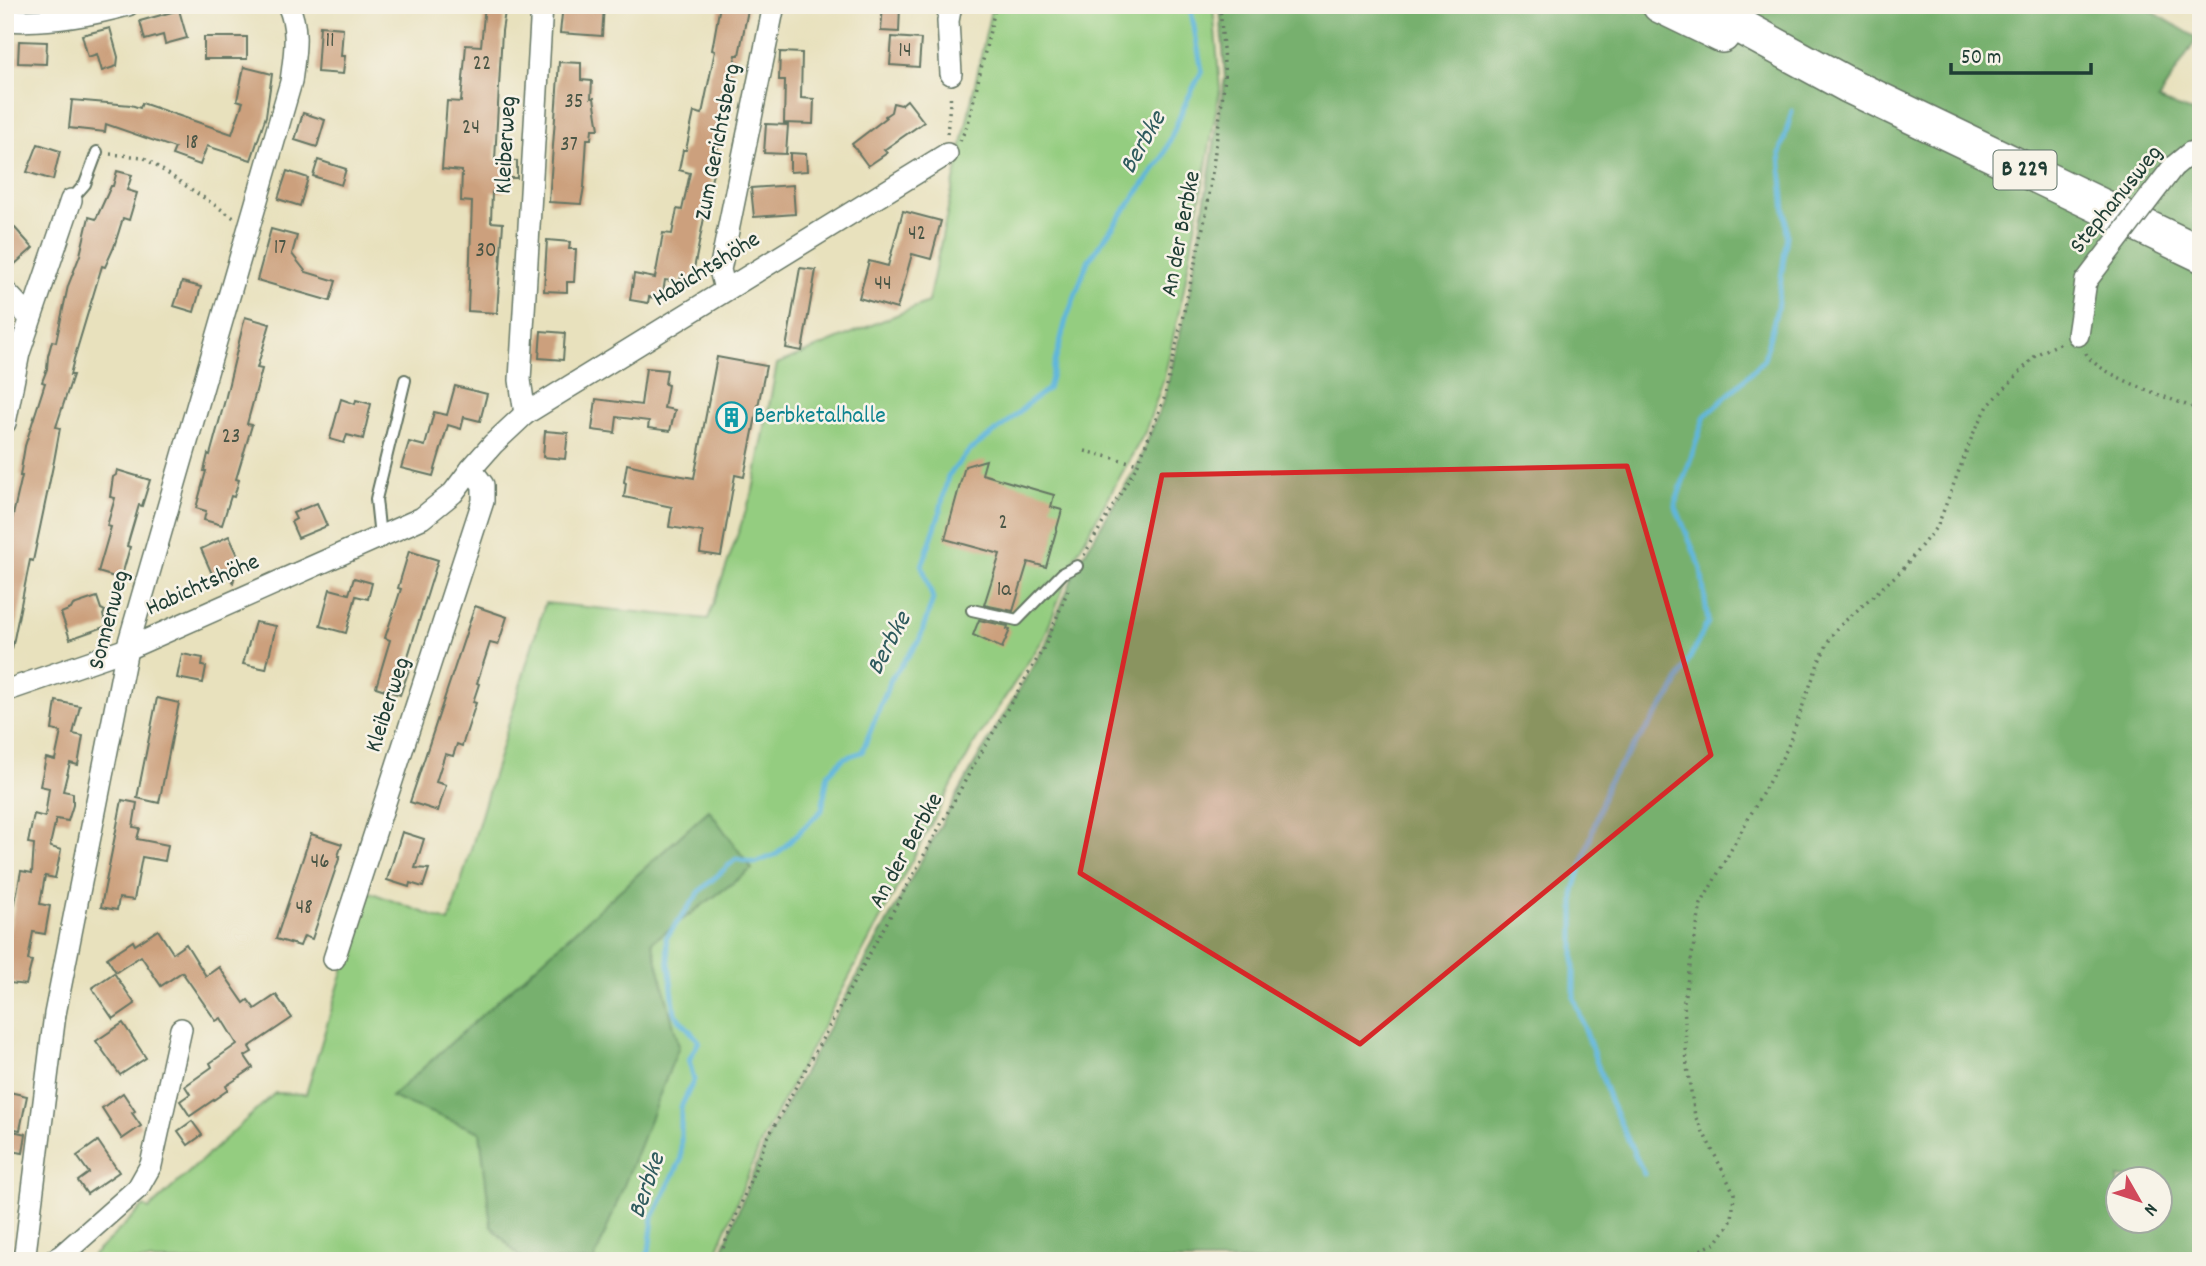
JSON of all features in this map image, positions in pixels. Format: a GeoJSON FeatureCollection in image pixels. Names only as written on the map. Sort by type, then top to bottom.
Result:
{"type":"FeatureCollection","features":[{"type":"Feature","properties":{"kind":"main road","name":"B 229"},"geometry":{"type":"LineString","coordinates":[[1660,5],[1720,34],[1849,86]]}},
{"type":"Feature","properties":{"kind":"main road","name":"B 229"},"geometry":{"type":"LineString","coordinates":[[1701,5],[1849,86],[2201,254]]}},
{"type":"Feature","properties":{"kind":"street"},"geometry":{"type":"LineString","coordinates":[[5,20],[52,20],[104,12],[128,5]]}},
{"type":"Feature","properties":{"kind":"street","name":"Sonnenweg"},"geometry":{"type":"LineString","coordinates":[[24,1261],[55,1014],[127,649],[291,82],[296,43],[294,18],[288,5]]}},
{"type":"Feature","properties":{"kind":"street","name":"Kleiberweg"},"geometry":{"type":"LineString","coordinates":[[525,414],[520,380],[542,5]]}},
{"type":"Feature","properties":{"kind":"street","name":"Zum Gerichtsberg"},"geometry":{"type":"LineString","coordinates":[[725,289],[720,270],[774,5]]}},
{"type":"Feature","properties":{"kind":"street"},"geometry":{"type":"LineString","coordinates":[[951,5],[948,21],[951,74]]}},
{"type":"Feature","properties":{"kind":"street","name":"Stephanusweg"},"geometry":{"type":"LineString","coordinates":[[2078,335],[2086,281],[2173,167],[2190,153],[2201,150]]}},
{"type":"Feature","properties":{"kind":"street","name":"Habichtshöhe"},"geometry":{"type":"LineString","coordinates":[[5,691],[127,649],[422,518],[453,493],[471,469],[525,414],[947,154]]}},
{"type":"Feature","properties":{"kind":"street"},"geometry":{"type":"LineString","coordinates":[[5,423],[12,345],[30,318],[71,200]]}},
{"type":"Feature","properties":{"kind":"street"},"geometry":{"type":"LineString","coordinates":[[5,291],[30,318]]}},
{"type":"Feature","properties":{"kind":"street","name":"Kleiberweg"},"geometry":{"type":"LineString","coordinates":[[334,959],[483,501],[483,485],[471,469]]}},
{"type":"Feature","properties":{"kind":"street"},"geometry":{"type":"LineString","coordinates":[[52,1261],[138,1188],[150,1165],[181,1030]]}},
{"type":"Feature","properties":{"kind":"lane"},"geometry":{"type":"LineString","coordinates":[[71,200],[85,184],[97,152]]}},
{"type":"Feature","properties":{"kind":"lane"},"geometry":{"type":"LineString","coordinates":[[380,537],[376,499],[405,380]]}},
{"type":"Feature","properties":{"kind":"lane"},"geometry":{"type":"LineString","coordinates":[[972,610],[1017,620],[1063,573],[1077,566]]}},
{"type":"Feature","properties":{"kind":"path"},"geometry":{"type":"LineString","coordinates":[[947,154],[961,140],[968,124],[996,5]]}},
{"type":"Feature","properties":{"kind":"path","name":"An der Berbke"},"geometry":{"type":"LineString","coordinates":[[718,1261],[767,1139],[969,775],[1045,646],[1077,566],[1138,464],[1164,399],[1207,210],[1225,78],[1220,5]]}},
{"type":"Feature","properties":{"kind":"path"},"geometry":{"type":"LineString","coordinates":[[947,154],[947,119],[953,80],[951,74]]}},
{"type":"Feature","properties":{"kind":"path"},"geometry":{"type":"LineString","coordinates":[[97,152],[143,157],[248,228]]}},
{"type":"Feature","properties":{"kind":"path"},"geometry":{"type":"LineString","coordinates":[[1675,1261],[1716,1243],[1732,1220],[1734,1193],[1695,1116],[1687,1067],[1684,1000],[1701,904],[1787,748],[1819,661],[1834,632],[1902,570],[1938,525],[1973,434],[1988,406],[2037,354],[2078,335],[2088,360],[2099,367],[2149,391],[2201,410]]}},
{"type":"Feature","properties":{"kind":"path"},"geometry":{"type":"LineString","coordinates":[[1084,451],[1138,464]]}},
{"type":"Feature","properties":{"kind":"highlighted area"},"geometry":{"type":"Polygon","coordinates":[[[1627,466],[1711,755],[1360,1044],[1080,873],[1162,475],[1627,466]]]}},
{"type":"Feature","properties":{"kind":"green space"},"geometry":{"type":"Polygon","coordinates":[[[992,5],[1213,5],[1220,89],[1183,294],[1164,379],[1145,432],[1076,555],[1044,638],[973,746],[763,1138],[713,1261],[87,1261],[144,1206],[149,1209],[275,1093],[306,1094],[367,891],[449,922],[545,603],[708,619],[753,490],[777,364],[928,302],[992,5]]]}},
{"type":"Feature","properties":{"kind":"green space"},"geometry":{"type":"Polygon","coordinates":[[[1220,5],[2141,5],[2197,38],[2158,100],[2201,115],[2201,1261],[718,1261],[767,1139],[975,763],[1045,646],[1077,566],[1138,464],[1164,399],[1189,296],[1225,78],[1220,5]]]}},
{"type":"Feature","properties":{"kind":"green space"},"geometry":{"type":"Polygon","coordinates":[[[709,810],[752,869],[652,942],[679,1046],[594,1261],[523,1261],[491,1226],[480,1132],[391,1097],[709,810]]]}},
{"type":"Feature","properties":{"kind":"building"},"geometry":{"type":"Polygon","coordinates":[[[485,5],[506,5],[502,31],[495,160],[517,161],[517,178],[505,178],[504,192],[492,192],[491,222],[503,223],[497,313],[468,311],[472,202],[461,201],[462,171],[442,169],[447,101],[461,102],[466,45],[481,46],[485,5]]]}},
{"type":"Feature","properties":{"kind":"building"},"geometry":{"type":"Polygon","coordinates":[[[563,5],[604,5],[602,36],[560,33],[563,5]]]}},
{"type":"Feature","properties":{"kind":"building"},"geometry":{"type":"Polygon","coordinates":[[[720,5],[749,5],[739,55],[736,55],[692,279],[681,276],[680,282],[665,280],[662,299],[649,297],[648,303],[630,300],[634,274],[655,278],[663,233],[672,234],[677,209],[682,210],[690,173],[679,170],[694,112],[702,114],[715,51],[712,50],[720,5]]]}},
{"type":"Feature","properties":{"kind":"building"},"geometry":{"type":"Polygon","coordinates":[[[883,5],[900,5],[899,32],[881,31],[883,5]]]}},
{"type":"Feature","properties":{"kind":"building"},"geometry":{"type":"Polygon","coordinates":[[[179,10],[187,38],[165,44],[163,35],[145,40],[140,21],[179,10]]]}},
{"type":"Feature","properties":{"kind":"building"},"geometry":{"type":"Polygon","coordinates":[[[320,26],[343,28],[343,74],[317,72],[320,26]]]}},
{"type":"Feature","properties":{"kind":"building"},"geometry":{"type":"Polygon","coordinates":[[[110,28],[118,57],[117,66],[102,71],[97,54],[88,57],[82,35],[110,28]]]}},
{"type":"Feature","properties":{"kind":"building"},"geometry":{"type":"Polygon","coordinates":[[[204,37],[247,37],[247,59],[204,59],[204,37]]]}},
{"type":"Feature","properties":{"kind":"building"},"geometry":{"type":"Polygon","coordinates":[[[892,37],[921,39],[919,67],[890,65],[892,37]]]}},
{"type":"Feature","properties":{"kind":"building"},"geometry":{"type":"Polygon","coordinates":[[[19,41],[47,42],[46,64],[18,63],[19,41]]]}},
{"type":"Feature","properties":{"kind":"building"},"geometry":{"type":"Polygon","coordinates":[[[780,52],[802,53],[801,98],[814,99],[813,124],[784,123],[785,80],[779,80],[780,52]]]}},
{"type":"Feature","properties":{"kind":"building"},"geometry":{"type":"Polygon","coordinates":[[[559,62],[581,63],[581,80],[592,81],[591,98],[594,98],[599,129],[592,129],[591,139],[587,139],[581,204],[549,202],[559,62]]]}},
{"type":"Feature","properties":{"kind":"building"},"geometry":{"type":"Polygon","coordinates":[[[244,67],[272,74],[266,116],[251,160],[207,146],[200,165],[172,155],[175,148],[106,124],[105,132],[69,128],[72,100],[140,108],[142,103],[232,134],[243,102],[237,100],[244,67]]]}},
{"type":"Feature","properties":{"kind":"building"},"geometry":{"type":"Polygon","coordinates":[[[907,100],[924,122],[884,150],[887,153],[868,166],[852,144],[886,118],[893,103],[901,105],[907,100]]]}},
{"type":"Feature","properties":{"kind":"building"},"geometry":{"type":"Polygon","coordinates":[[[303,113],[325,120],[317,147],[295,140],[303,113]]]}},
{"type":"Feature","properties":{"kind":"building"},"geometry":{"type":"Polygon","coordinates":[[[766,124],[788,125],[786,154],[764,153],[766,124]]]}},
{"type":"Feature","properties":{"kind":"building"},"geometry":{"type":"Polygon","coordinates":[[[38,144],[60,151],[53,180],[27,172],[38,144]]]}},
{"type":"Feature","properties":{"kind":"building"},"geometry":{"type":"Polygon","coordinates":[[[790,153],[806,154],[807,171],[790,172],[790,153]]]}},
{"type":"Feature","properties":{"kind":"building"},"geometry":{"type":"Polygon","coordinates":[[[318,160],[346,169],[341,185],[313,176],[318,160]]]}},
{"type":"Feature","properties":{"kind":"building"},"geometry":{"type":"Polygon","coordinates":[[[117,171],[132,175],[127,190],[137,193],[129,220],[123,218],[114,247],[105,267],[102,266],[74,359],[70,375],[73,375],[56,427],[60,428],[54,461],[12,649],[5,648],[5,550],[22,476],[25,446],[45,383],[42,382],[48,356],[52,341],[56,342],[68,286],[80,255],[89,217],[96,219],[113,186],[117,171]]]}},
{"type":"Feature","properties":{"kind":"building"},"geometry":{"type":"Polygon","coordinates":[[[287,171],[308,178],[300,206],[278,199],[287,171]]]}},
{"type":"Feature","properties":{"kind":"building"},"geometry":{"type":"Polygon","coordinates":[[[793,185],[795,214],[754,217],[751,188],[793,185]]]}},
{"type":"Feature","properties":{"kind":"building"},"geometry":{"type":"Polygon","coordinates":[[[903,211],[941,221],[931,259],[912,254],[897,309],[859,298],[869,261],[888,266],[903,211]]]}},
{"type":"Feature","properties":{"kind":"building"},"geometry":{"type":"Polygon","coordinates":[[[5,217],[33,248],[5,273],[5,217]]]}},
{"type":"Feature","properties":{"kind":"building"},"geometry":{"type":"Polygon","coordinates":[[[271,229],[297,236],[292,254],[306,272],[336,281],[330,301],[257,280],[271,229]]]}},
{"type":"Feature","properties":{"kind":"building"},"geometry":{"type":"Polygon","coordinates":[[[547,240],[570,242],[569,249],[576,249],[574,282],[567,282],[567,292],[544,291],[547,240]]]}},
{"type":"Feature","properties":{"kind":"building"},"geometry":{"type":"Polygon","coordinates":[[[800,268],[816,270],[802,351],[786,348],[800,268]]]}},
{"type":"Feature","properties":{"kind":"building"},"geometry":{"type":"Polygon","coordinates":[[[182,282],[201,287],[194,312],[174,306],[182,282]]]}},
{"type":"Feature","properties":{"kind":"building"},"geometry":{"type":"Polygon","coordinates":[[[245,317],[270,324],[257,368],[262,369],[247,424],[252,425],[236,479],[239,480],[222,525],[204,520],[206,511],[196,508],[245,317]]]}},
{"type":"Feature","properties":{"kind":"building"},"geometry":{"type":"Polygon","coordinates":[[[541,331],[565,333],[563,360],[539,358],[541,331]]]}},
{"type":"Feature","properties":{"kind":"building","name":"Berbketalhalle"},"geometry":{"type":"Polygon","coordinates":[[[717,357],[766,366],[744,477],[735,475],[721,556],[700,553],[703,532],[669,527],[672,507],[624,497],[627,464],[694,478],[717,357]]]}},
{"type":"Feature","properties":{"kind":"building"},"geometry":{"type":"Polygon","coordinates":[[[646,368],[667,370],[665,384],[668,385],[664,408],[675,410],[670,431],[648,428],[649,421],[617,417],[615,433],[592,430],[596,399],[641,405],[646,368]]]}},
{"type":"Feature","properties":{"kind":"building"},"geometry":{"type":"Polygon","coordinates":[[[455,386],[487,394],[480,421],[464,417],[461,429],[448,425],[433,476],[401,468],[409,442],[425,446],[434,412],[447,415],[455,386]]]}},
{"type":"Feature","properties":{"kind":"building"},"geometry":{"type":"Polygon","coordinates":[[[341,399],[355,404],[356,400],[371,404],[363,439],[347,435],[344,443],[330,439],[341,399]]]}},
{"type":"Feature","properties":{"kind":"building"},"geometry":{"type":"Polygon","coordinates":[[[545,431],[568,433],[565,459],[543,457],[545,431]]]}},
{"type":"Feature","properties":{"kind":"building"},"geometry":{"type":"Polygon","coordinates":[[[986,460],[982,474],[1054,495],[1051,507],[1062,510],[1046,567],[1028,562],[1013,611],[984,605],[1000,554],[945,539],[965,466],[986,460]]]}},
{"type":"Feature","properties":{"kind":"building"},"geometry":{"type":"Polygon","coordinates":[[[117,470],[150,480],[142,506],[139,505],[121,579],[98,572],[111,527],[107,526],[115,498],[110,497],[113,477],[117,470]]]}},
{"type":"Feature","properties":{"kind":"building"},"geometry":{"type":"Polygon","coordinates":[[[317,503],[327,526],[298,538],[291,522],[296,519],[293,513],[317,503]]]}},
{"type":"Feature","properties":{"kind":"building"},"geometry":{"type":"Polygon","coordinates":[[[229,536],[242,564],[237,566],[233,583],[225,568],[212,574],[201,549],[229,536]]]}},
{"type":"Feature","properties":{"kind":"building"},"geometry":{"type":"Polygon","coordinates":[[[409,551],[438,560],[405,666],[410,667],[400,695],[376,687],[390,640],[385,638],[401,589],[398,588],[409,551]]]}},
{"type":"Feature","properties":{"kind":"building"},"geometry":{"type":"Polygon","coordinates":[[[354,578],[372,583],[368,599],[356,596],[346,633],[320,626],[330,589],[349,594],[354,578]]]}},
{"type":"Feature","properties":{"kind":"building"},"geometry":{"type":"Polygon","coordinates":[[[97,597],[101,609],[105,611],[103,615],[107,626],[70,639],[61,613],[71,609],[73,605],[97,597]]]}},
{"type":"Feature","properties":{"kind":"building"},"geometry":{"type":"Polygon","coordinates":[[[475,606],[507,617],[498,645],[490,643],[477,683],[479,684],[473,702],[476,703],[462,746],[457,744],[453,756],[445,754],[436,782],[446,785],[438,811],[410,802],[475,606]]]}},
{"type":"Feature","properties":{"kind":"building"},"geometry":{"type":"Polygon","coordinates":[[[979,620],[1008,626],[1007,629],[1010,630],[1002,648],[973,635],[979,620]]]}},
{"type":"Feature","properties":{"kind":"building"},"geometry":{"type":"Polygon","coordinates":[[[255,622],[276,626],[266,669],[243,664],[255,622]]]}},
{"type":"Feature","properties":{"kind":"building"},"geometry":{"type":"Polygon","coordinates":[[[182,654],[203,658],[202,666],[206,667],[203,683],[177,678],[182,654]]]}},
{"type":"Feature","properties":{"kind":"building"},"geometry":{"type":"Polygon","coordinates":[[[157,698],[179,703],[159,803],[137,798],[157,698]]]}},
{"type":"Feature","properties":{"kind":"building"},"geometry":{"type":"Polygon","coordinates":[[[56,701],[80,706],[73,734],[83,736],[78,765],[70,763],[63,791],[73,793],[73,805],[68,821],[56,819],[50,845],[61,850],[55,878],[45,876],[40,904],[50,906],[45,934],[33,932],[28,960],[32,961],[26,985],[9,983],[10,979],[5,978],[5,955],[21,871],[32,873],[34,844],[28,843],[34,814],[45,817],[49,788],[40,786],[46,758],[55,760],[61,732],[52,730],[56,701]]]}},
{"type":"Feature","properties":{"kind":"building"},"geometry":{"type":"Polygon","coordinates":[[[122,800],[137,803],[133,827],[140,828],[137,839],[168,845],[165,861],[142,857],[134,900],[119,898],[117,910],[101,907],[122,800]]]}},
{"type":"Feature","properties":{"kind":"building"},"geometry":{"type":"Polygon","coordinates":[[[402,832],[424,839],[415,868],[429,869],[423,887],[410,883],[409,887],[387,880],[402,832]]]}},
{"type":"Feature","properties":{"kind":"building"},"geometry":{"type":"Polygon","coordinates":[[[311,834],[342,844],[312,939],[304,936],[300,946],[276,939],[311,834]]]}},
{"type":"Feature","properties":{"kind":"building"},"geometry":{"type":"Polygon","coordinates":[[[158,930],[173,953],[186,944],[206,976],[219,967],[244,1003],[248,1000],[255,1009],[276,995],[292,1018],[249,1047],[252,1052],[245,1056],[253,1068],[226,1086],[228,1090],[190,1116],[180,1101],[190,1094],[185,1086],[212,1067],[210,1063],[237,1044],[221,1018],[216,1021],[182,972],[161,986],[141,956],[116,972],[107,958],[133,941],[135,945],[158,930]]]}},
{"type":"Feature","properties":{"kind":"building"},"geometry":{"type":"Polygon","coordinates":[[[114,973],[135,1004],[113,1019],[92,988],[114,973]]]}},
{"type":"Feature","properties":{"kind":"building"},"geometry":{"type":"Polygon","coordinates":[[[123,1023],[146,1058],[120,1075],[96,1041],[123,1023]]]}},
{"type":"Feature","properties":{"kind":"building"},"geometry":{"type":"Polygon","coordinates":[[[5,1091],[27,1096],[20,1130],[5,1127],[5,1091]]]}},
{"type":"Feature","properties":{"kind":"building"},"geometry":{"type":"Polygon","coordinates":[[[123,1093],[141,1126],[122,1139],[102,1108],[123,1093]]]}},
{"type":"Feature","properties":{"kind":"building"},"geometry":{"type":"Polygon","coordinates":[[[192,1121],[202,1135],[188,1145],[178,1131],[192,1121]]]}},
{"type":"Feature","properties":{"kind":"building"},"geometry":{"type":"Polygon","coordinates":[[[8,1130],[26,1134],[23,1153],[5,1150],[8,1130]]]}},
{"type":"Feature","properties":{"kind":"building"},"geometry":{"type":"Polygon","coordinates":[[[98,1141],[119,1172],[87,1194],[78,1181],[89,1173],[77,1156],[98,1141]]]}},
{"type":"Feature","properties":{"kind":"waterway","name":"Berbke"},"geometry":{"type":"LineString","coordinates":[[642,1261],[649,1252],[653,1217],[681,1160],[681,1107],[694,1080],[689,1060],[699,1041],[675,1014],[666,938],[701,890],[736,859],[755,863],[777,854],[822,810],[828,774],[844,758],[862,752],[891,679],[919,641],[933,599],[922,566],[939,516],[948,476],[970,450],[1048,389],[1066,320],[1088,261],[1162,159],[1202,71],[1190,5]]}},
{"type":"Feature","properties":{"kind":"waterway"},"geometry":{"type":"LineString","coordinates":[[1644,1174],[1611,1103],[1574,998],[1574,890],[1608,782],[1671,695],[1708,622],[1701,569],[1675,505],[1705,416],[1764,359],[1777,309],[1787,235],[1780,154],[1792,111]]}},
{"type":"Feature","properties":{"kind":"place","name":"Berbketalhalle"},"geometry":{"type":"Point","coordinates":[731,417]}}]}
